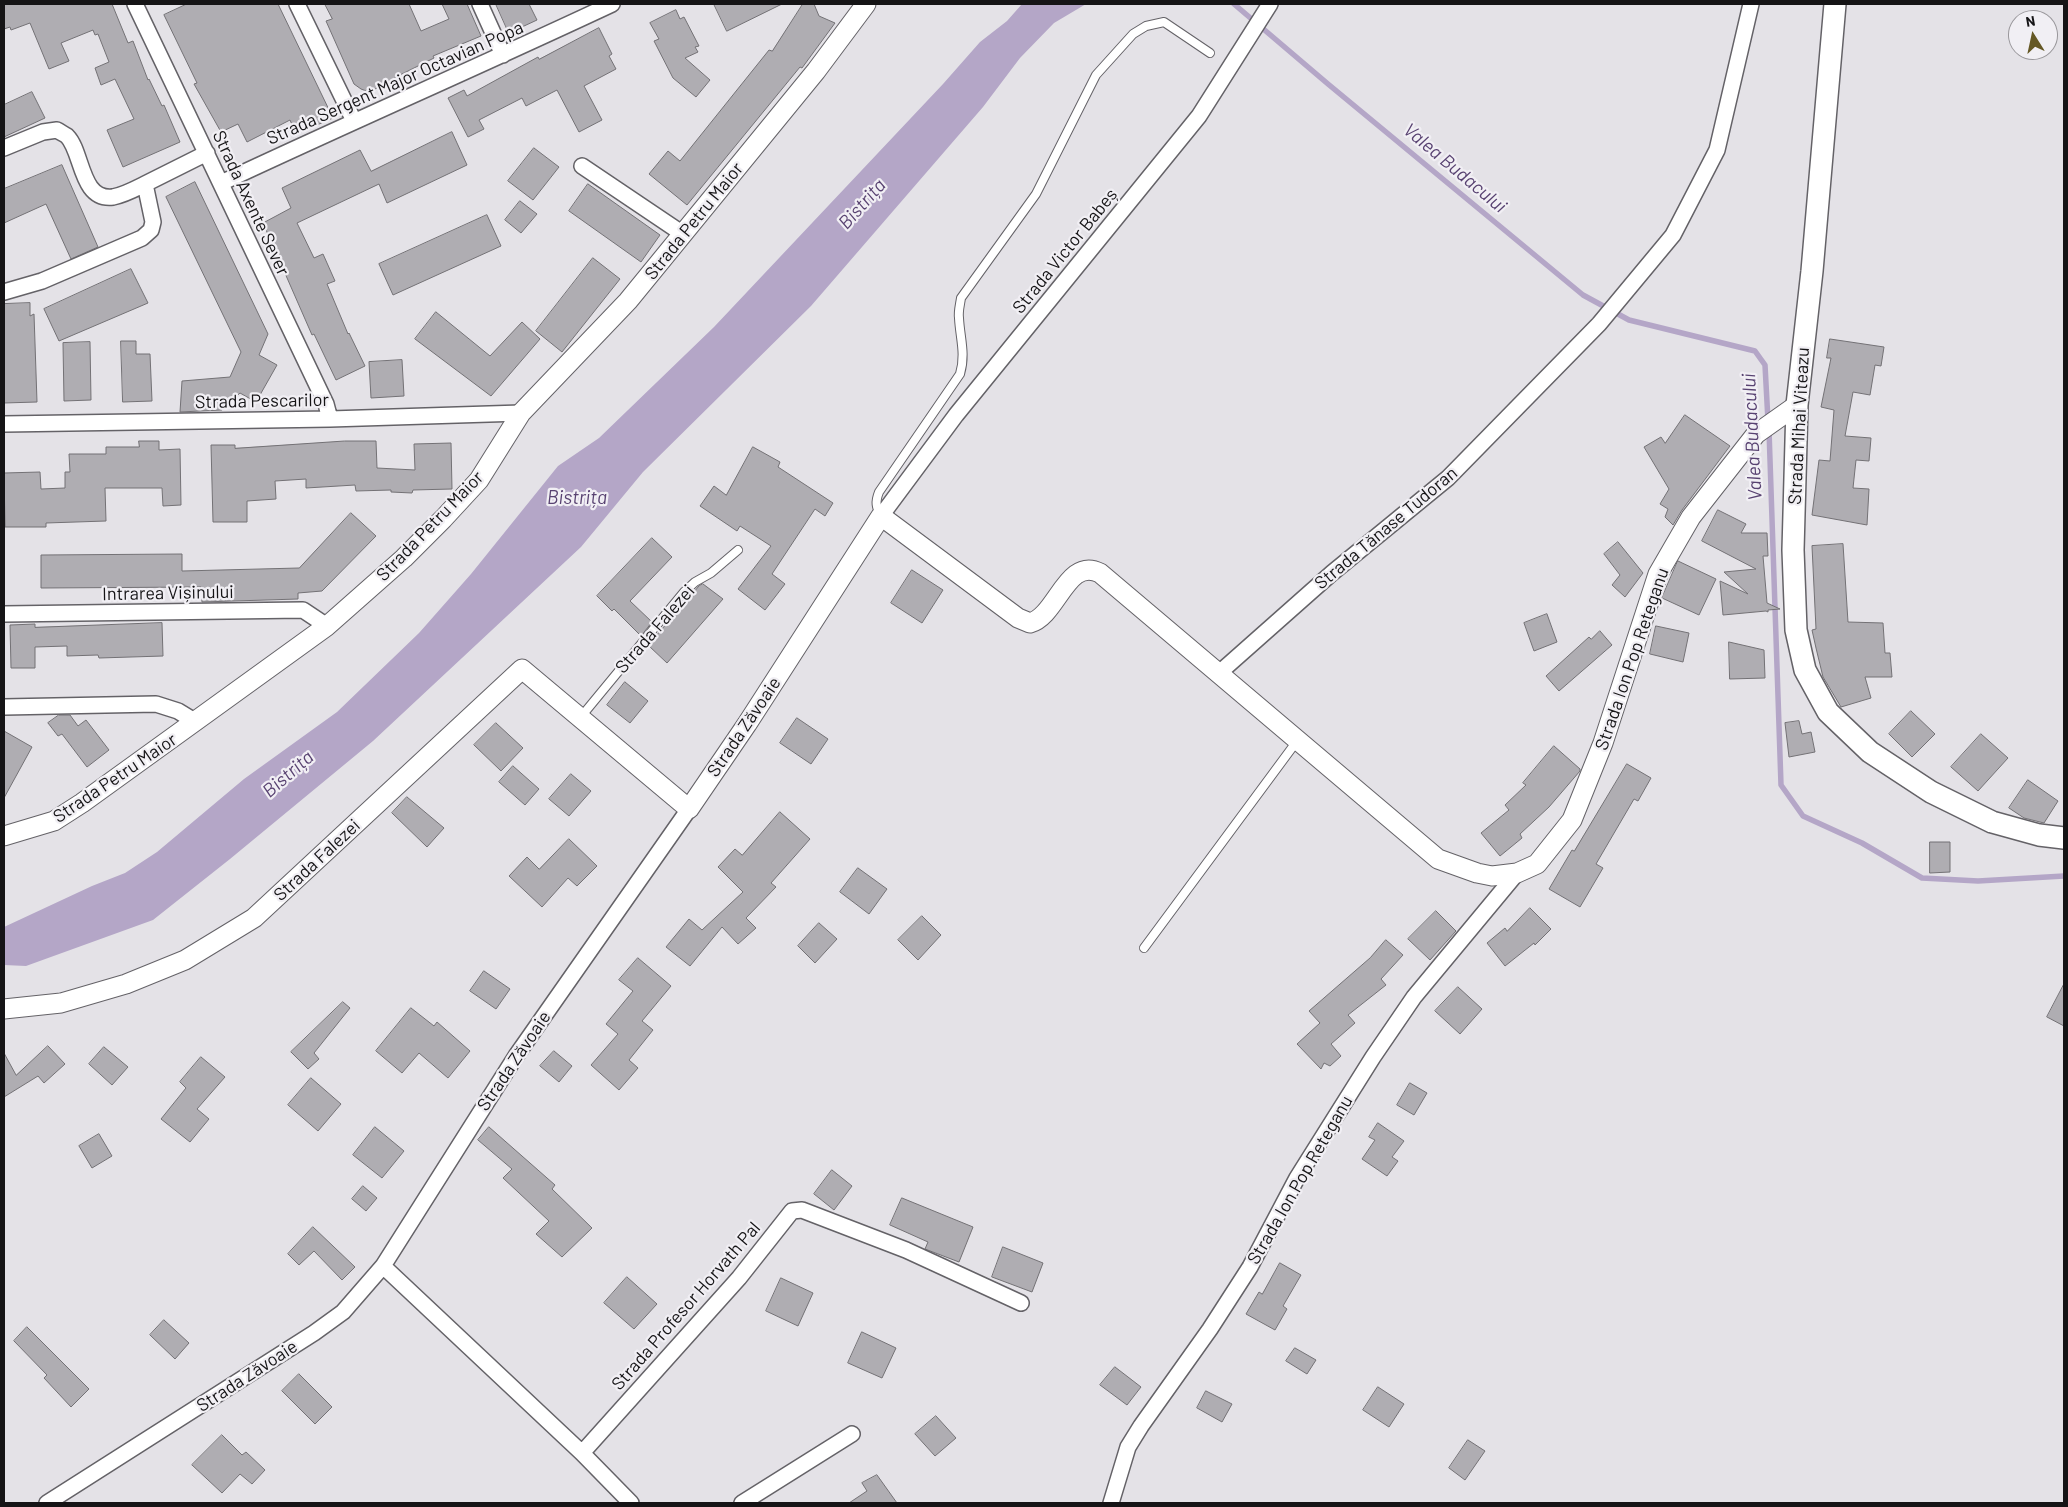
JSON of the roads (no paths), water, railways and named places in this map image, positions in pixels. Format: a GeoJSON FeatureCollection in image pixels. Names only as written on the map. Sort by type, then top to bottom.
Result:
{"type":"FeatureCollection","features":[{"type":"Feature","properties":{"kind":"main road","name":"Strada Mihai Viteazu"},"geometry":{"type":"LineString","coordinates":[[1835,4],[1812,271],[1789,411],[1796,630],[1805,670],[1828,712],[1870,752],[1931,792],[1992,822],[2039,835],[2064,838]]}},
{"type":"Feature","properties":{"kind":"street","name":"Strada Axente Sever"},"geometry":{"type":"LineString","coordinates":[[135,4],[326,404],[330,419]]}},
{"type":"Feature","properties":{"kind":"street"},"geometry":{"type":"LineString","coordinates":[[297,4],[354,121]]}},
{"type":"Feature","properties":{"kind":"street"},"geometry":{"type":"LineString","coordinates":[[480,4],[503,55]]}},
{"type":"Feature","properties":{"kind":"street","name":"Strada Sergent Major Octavian Popa"},"geometry":{"type":"LineString","coordinates":[[221,183],[612,4]]}},
{"type":"Feature","properties":{"kind":"street","name":"Strada Petru Maior"},"geometry":{"type":"LineString","coordinates":[[4,836],[54,821],[196,722],[327,626],[404,558],[479,480],[521,413],[628,301],[816,71],[866,4]]}},
{"type":"Feature","properties":{"kind":"street","name":"Strada Tănase Tudoran"},"geometry":{"type":"LineString","coordinates":[[1218,674],[1332,573],[1448,478],[1600,324],[1673,235],[1717,150],[1751,4]]}},
{"type":"Feature","properties":{"kind":"street","name":"Strada Victor Babeș"},"geometry":{"type":"LineString","coordinates":[[882,516],[956,415],[1199,116],[1267,9]]}},
{"type":"Feature","properties":{"kind":"street"},"geometry":{"type":"LineString","coordinates":[[4,148],[43,132],[57,130],[67,136],[74,148],[84,176],[92,190],[105,197],[113,197],[145,184],[207,154]]}},
{"type":"Feature","properties":{"kind":"street"},"geometry":{"type":"LineString","coordinates":[[582,166],[683,234]]}},
{"type":"Feature","properties":{"kind":"street"},"geometry":{"type":"LineString","coordinates":[[4,292],[42,281],[142,238],[151,230],[153,222],[145,184]]}},
{"type":"Feature","properties":{"kind":"street","name":"Strada Ion Pop Reteganu"},"geometry":{"type":"LineString","coordinates":[[1218,674],[1438,859],[1476,873],[1492,876],[1517,873],[1537,864],[1572,820],[1603,742],[1658,574],[1691,517],[1756,434],[1789,411]]}},
{"type":"Feature","properties":{"kind":"street","name":"Strada Pescarilor"},"geometry":{"type":"LineString","coordinates":[[4,424],[330,419],[521,413]]}},
{"type":"Feature","properties":{"kind":"street"},"geometry":{"type":"LineString","coordinates":[[882,516],[1018,618],[1030,624],[1041,617],[1077,572],[1083,569],[1094,570],[1218,674]]}},
{"type":"Feature","properties":{"kind":"street","name":"Strada Zăvoaie"},"geometry":{"type":"LineString","coordinates":[[47,1503],[336,1318],[364,1290],[383,1266],[516,1056],[747,724],[882,516]]}},
{"type":"Feature","properties":{"kind":"street","name":"Intrarea Vișinului"},"geometry":{"type":"LineString","coordinates":[[4,614],[303,610],[327,626]]}},
{"type":"Feature","properties":{"kind":"street","name":"Strada Falezei"},"geometry":{"type":"LineString","coordinates":[[4,1009],[61,1003],[126,984],[185,960],[254,918],[522,669],[689,809]]}},
{"type":"Feature","properties":{"kind":"street"},"geometry":{"type":"LineString","coordinates":[[4,707],[156,704],[178,711],[196,722]]}},
{"type":"Feature","properties":{"kind":"street","name":"Strada Ion Pop Reteganu"},"geometry":{"type":"LineString","coordinates":[[1111,1503],[1128,1447],[1140,1426],[1210,1329],[1250,1267],[1297,1178],[1373,1057],[1414,997],[1517,873]]}},
{"type":"Feature","properties":{"kind":"street","name":"Strada Profesor Horvath Pal"},"geometry":{"type":"LineString","coordinates":[[582,1453],[739,1278],[792,1211],[802,1210],[906,1250],[1021,1303]]}},
{"type":"Feature","properties":{"kind":"street"},"geometry":{"type":"LineString","coordinates":[[383,1266],[582,1453],[632,1503]]}},
{"type":"Feature","properties":{"kind":"street"},"geometry":{"type":"LineString","coordinates":[[742,1503],[852,1434]]}},
{"type":"Feature","properties":{"kind":"lane"},"geometry":{"type":"LineString","coordinates":[[882,516],[876,507],[879,492],[960,374],[963,363],[963,345],[959,316],[961,298],[1036,194],[1096,75],[1133,34],[1146,26],[1164,22],[1210,53]]}},
{"type":"Feature","properties":{"kind":"lane","name":"Strada Falezei"},"geometry":{"type":"LineString","coordinates":[[580,718],[684,592],[695,582],[711,573],[738,550]]}},
{"type":"Feature","properties":{"kind":"lane"},"geometry":{"type":"LineString","coordinates":[[1144,948],[1297,741]]}},
{"type":"Feature","properties":{"kind":"water","name":"Bistrița"},"geometry":{"type":"Polygon","coordinates":[[[1022,4],[1086,4],[1054,23],[1020,58],[983,107],[811,306],[643,472],[581,547],[373,741],[153,920],[26,966],[4,965],[4,927],[92,886],[125,873],[157,852],[244,779],[337,712],[419,633],[471,574],[558,466],[599,438],[714,327],[943,84],[980,42],[1007,21],[1022,4]]]}},
{"type":"Feature","properties":{"kind":"waterway","name":"Valea Budacului"},"geometry":{"type":"LineString","coordinates":[[1234,4],[1583,295],[1629,320],[1755,351],[1765,365],[1768,421]]}},
{"type":"Feature","properties":{"kind":"waterway","name":"Valea Budacului"},"geometry":{"type":"LineString","coordinates":[[1769,430],[1781,785],[1803,816],[1862,843],[1922,878],[1978,881],[2064,876]]}}]}
